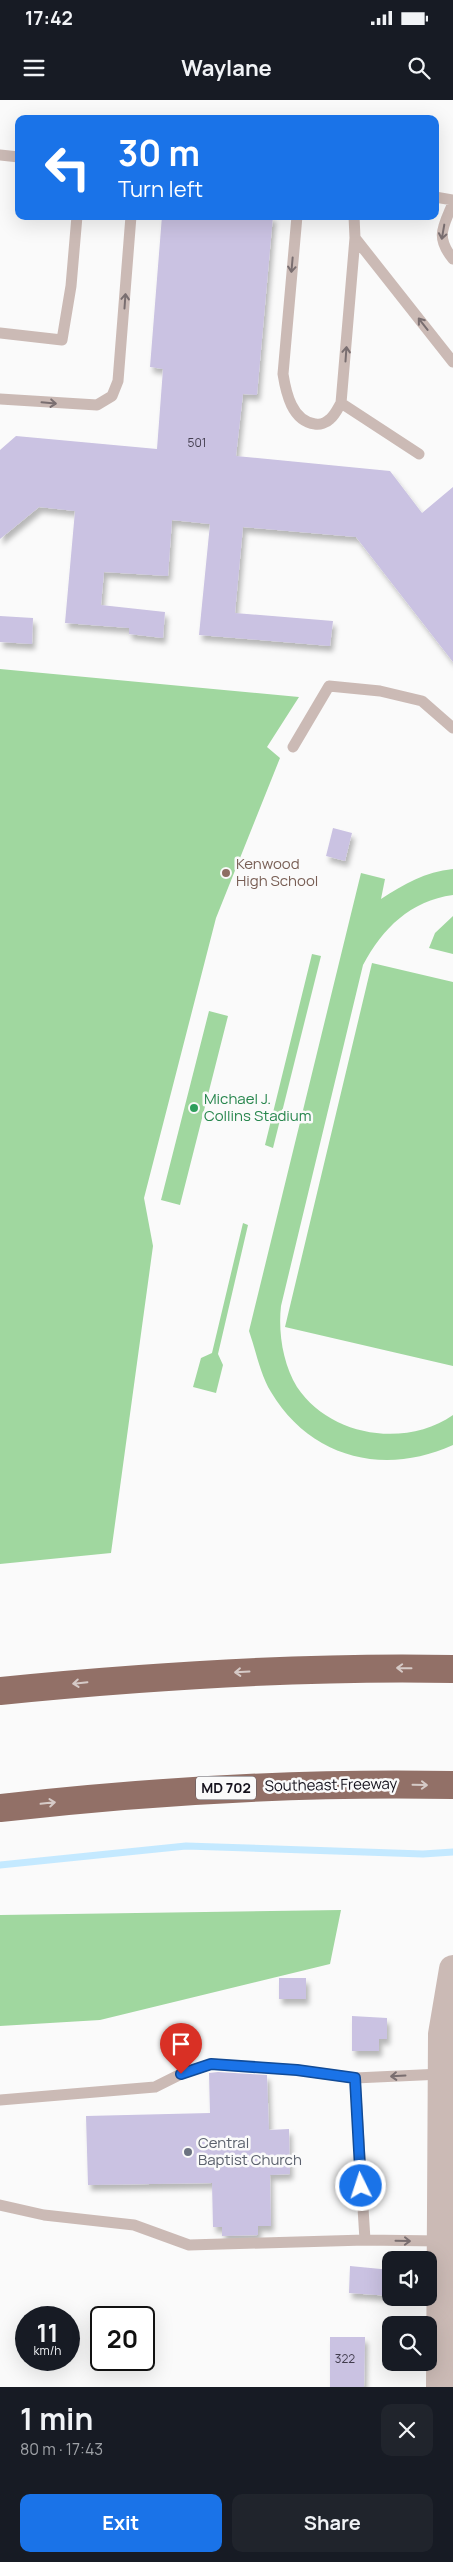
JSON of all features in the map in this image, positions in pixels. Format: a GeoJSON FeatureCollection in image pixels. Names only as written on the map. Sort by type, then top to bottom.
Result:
{"type":"FeatureCollection","features":[{"type":"Feature","properties":{"kind":"highway"},"geometry":{"type":"LineString","coordinates":[[0,1691],[109,1680],[247,1672],[387,1668],[453,1669]]}},
{"type":"Feature","properties":{"kind":"highway","name":"Southeast Freeway"},"geometry":{"type":"LineString","coordinates":[[0,1808],[120,1795],[256,1787],[453,1785]]}},
{"type":"Feature","properties":{"kind":"street"},"geometry":{"type":"LineString","coordinates":[[440,2387],[442,2034],[453,1969]]}},
{"type":"Feature","properties":{"kind":"lane"},"geometry":{"type":"LineString","coordinates":[[0,155],[15,157]]}},
{"type":"Feature","properties":{"kind":"lane"},"geometry":{"type":"LineString","coordinates":[[439,199],[453,201],[442,229],[441,239],[453,259]]}},
{"type":"Feature","properties":{"kind":"lane"},"geometry":{"type":"LineString","coordinates":[[0,333],[62,340],[71,286],[77,220]]}},
{"type":"Feature","properties":{"kind":"lane"},"geometry":{"type":"LineString","coordinates":[[0,399],[97,405],[112,396],[118,381],[131,220]]}},
{"type":"Feature","properties":{"kind":"lane"},"geometry":{"type":"LineString","coordinates":[[296,220],[283,374],[285,389],[297,414],[306,423],[319,424],[330,420],[341,402],[355,238],[354,220]]}},
{"type":"Feature","properties":{"kind":"lane"},"geometry":{"type":"LineString","coordinates":[[355,238],[453,362]]}},
{"type":"Feature","properties":{"kind":"lane"},"geometry":{"type":"LineString","coordinates":[[341,402],[419,454]]}},
{"type":"Feature","properties":{"kind":"lane"},"geometry":{"type":"LineString","coordinates":[[293,747],[330,686],[380,692],[422,701],[453,728]]}},
{"type":"Feature","properties":{"kind":"lane"},"geometry":{"type":"LineString","coordinates":[[0,2100],[155,2087],[181,2074],[211,2064],[297,2070],[355,2078],[442,2074]]}},
{"type":"Feature","properties":{"kind":"lane"},"geometry":{"type":"LineString","coordinates":[[355,2078],[365,2240]]}},
{"type":"Feature","properties":{"kind":"lane"},"geometry":{"type":"LineString","coordinates":[[0,2205],[44,2216],[134,2225],[189,2245],[365,2240],[440,2242]]}},
{"type":"Feature","properties":{"kind":"green space"},"geometry":{"type":"Polygon","coordinates":[[[0,669],[299,697],[267,747],[280,758],[216,918],[144,1198],[153,1246],[111,1553],[0,1564],[0,669]]]}},
{"type":"Feature","properties":{"kind":"green space"},"geometry":{"type":"Polygon","coordinates":[[[453,869],[453,895],[424,903],[399,918],[379,939],[363,965],[281,1306],[281,1337],[285,1358],[292,1378],[311,1404],[329,1417],[348,1427],[392,1434],[413,1432],[434,1425],[453,1415],[453,1445],[427,1454],[402,1459],[376,1460],[352,1455],[328,1446],[307,1433],[288,1415],[267,1385],[249,1331],[361,873],[385,879],[381,899],[415,880],[433,873],[453,869]]]}},
{"type":"Feature","properties":{"kind":"green space"},"geometry":{"type":"Polygon","coordinates":[[[453,916],[453,954],[429,948],[435,933],[453,916]]]}},
{"type":"Feature","properties":{"kind":"green space"},"geometry":{"type":"Polygon","coordinates":[[[312,954],[321,956],[273,1148],[265,1145],[312,954]]]}},
{"type":"Feature","properties":{"kind":"green space"},"geometry":{"type":"Polygon","coordinates":[[[372,963],[453,982],[453,1366],[285,1327],[372,963]]]}},
{"type":"Feature","properties":{"kind":"green space","name":"Michael J. Collins Stadium"},"geometry":{"type":"Polygon","coordinates":[[[209,1011],[228,1016],[180,1205],[161,1200],[209,1011]]]}},
{"type":"Feature","properties":{"kind":"green space"},"geometry":{"type":"Polygon","coordinates":[[[243,1223],[248,1225],[218,1354],[223,1365],[216,1393],[193,1387],[201,1358],[212,1353],[243,1223]]]}},
{"type":"Feature","properties":{"kind":"green space"},"geometry":{"type":"Polygon","coordinates":[[[341,1910],[330,1964],[100,2020],[0,2026],[0,1915],[341,1910]]]}},
{"type":"Feature","properties":{"kind":"building"},"geometry":{"type":"Polygon","coordinates":[[[162,220],[273,220],[257,395],[243,394],[236,456],[390,471],[422,513],[453,487],[453,662],[356,537],[243,527],[235,613],[333,621],[330,646],[199,635],[210,524],[172,520],[168,576],[104,572],[101,605],[165,612],[163,638],[129,634],[129,628],[65,623],[75,511],[39,507],[0,539],[0,450],[16,436],[157,449],[163,369],[150,367],[162,220]]]}},
{"type":"Feature","properties":{"kind":"building"},"geometry":{"type":"Polygon","coordinates":[[[0,616],[33,618],[32,644],[0,642],[0,616]]]}},
{"type":"Feature","properties":{"kind":"building"},"geometry":{"type":"Polygon","coordinates":[[[333,828],[352,833],[345,861],[326,856],[333,828]]]}},
{"type":"Feature","properties":{"kind":"building"},"geometry":{"type":"Polygon","coordinates":[[[279,1978],[306,1978],[306,1999],[279,1999],[279,1978]]]}},
{"type":"Feature","properties":{"kind":"building"},"geometry":{"type":"Polygon","coordinates":[[[352,2016],[387,2018],[387,2039],[379,2039],[379,2051],[352,2051],[352,2016]]]}},
{"type":"Feature","properties":{"kind":"building","name":"Central Baptist Church"},"geometry":{"type":"Polygon","coordinates":[[[209,2073],[267,2075],[269,2130],[289,2129],[290,2174],[270,2175],[271,2226],[258,2226],[258,2235],[222,2236],[222,2227],[213,2227],[212,2183],[88,2185],[86,2116],[210,2113],[209,2073]]]}},
{"type":"Feature","properties":{"kind":"building"},"geometry":{"type":"Polygon","coordinates":[[[350,2266],[382,2269],[382,2295],[349,2293],[350,2266]]]}},
{"type":"Feature","properties":{"kind":"building"},"geometry":{"type":"Polygon","coordinates":[[[330,2337],[365,2337],[364,2387],[330,2387],[330,2337]]]}},
{"type":"Feature","properties":{"kind":"waterway"},"geometry":{"type":"LineString","coordinates":[[0,1865],[186,1846],[423,1854],[453,1852]]}},
{"type":"Feature","properties":{"kind":"place","name":"Kenwood High School"},"geometry":{"type":"Point","coordinates":[226,873]}},
{"type":"Feature","properties":{"kind":"place","name":"Michael J. Collins Stadium"},"geometry":{"type":"Point","coordinates":[194,1108]}},
{"type":"Feature","properties":{"kind":"place","name":"Central Baptist Church"},"geometry":{"type":"Point","coordinates":[188,2152]}},
{"type":"Feature","properties":{"kind":"route"},"geometry":{"type":"LineString","coordinates":[[181,2074],[211,2064],[297,2070],[355,2078],[361,2186]]}}]}
